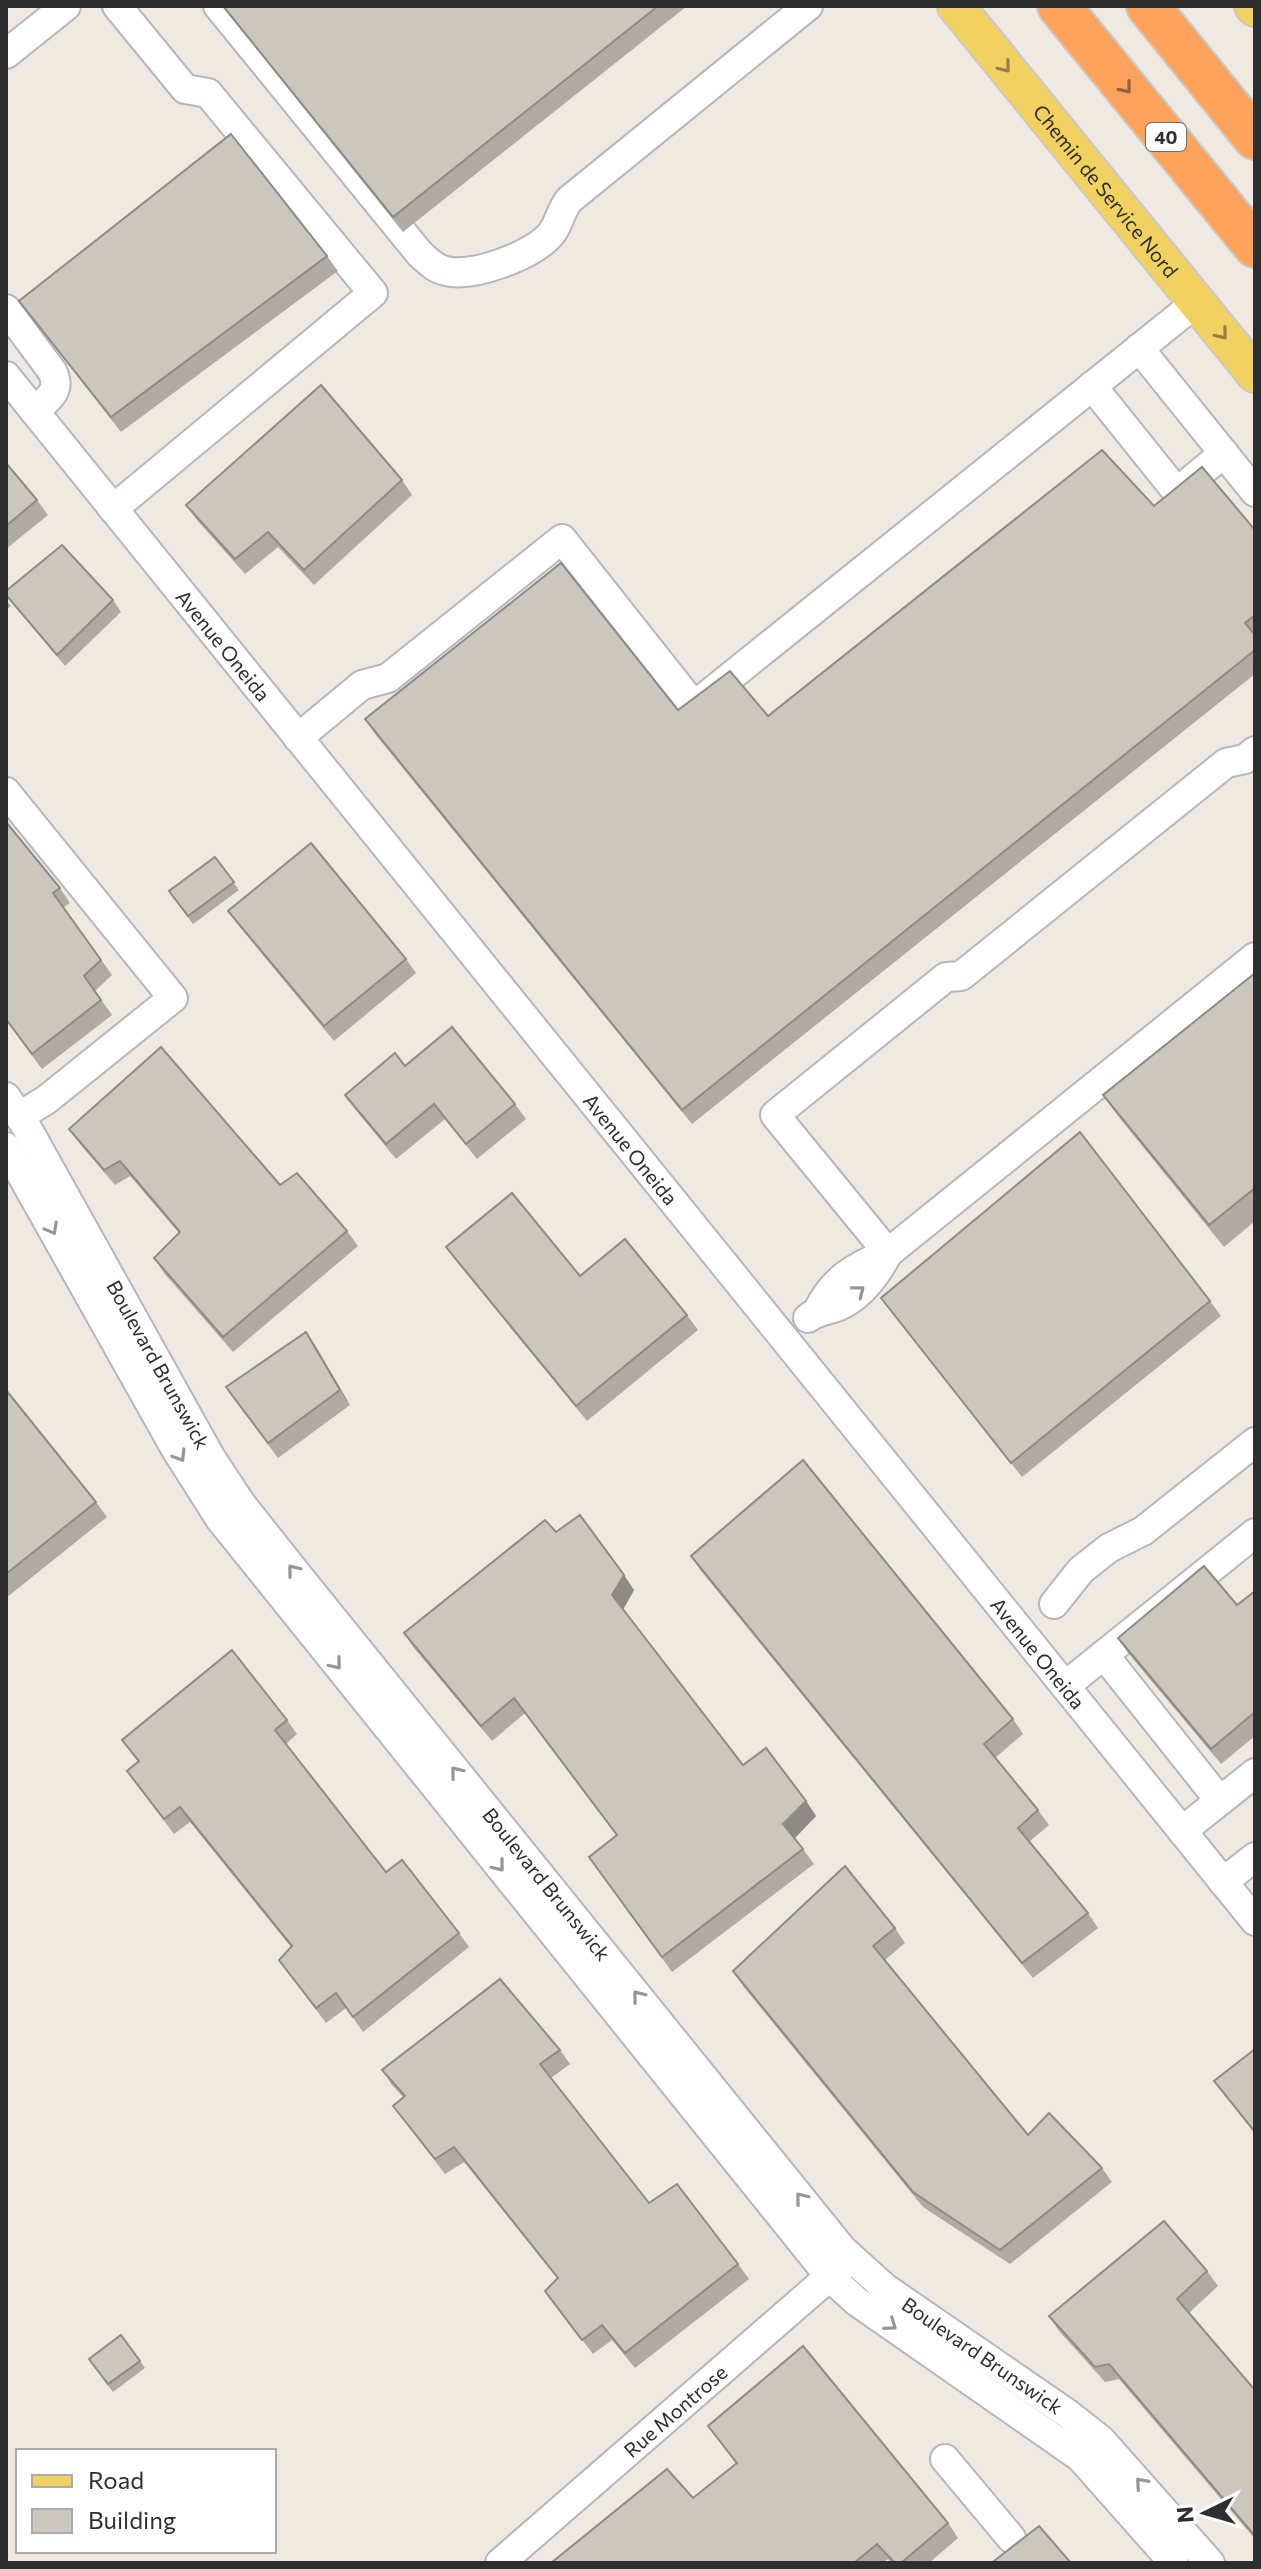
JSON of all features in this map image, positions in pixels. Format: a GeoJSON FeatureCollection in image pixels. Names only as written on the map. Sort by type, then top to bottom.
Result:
{"type":"FeatureCollection","features":[{"type":"Feature","properties":{"kind":"highway","name":"40"},"geometry":{"type":"LineString","coordinates":[[1059,6],[1255,246]]}},
{"type":"Feature","properties":{"kind":"highway"},"geometry":{"type":"LineString","coordinates":[[1148,6],[1248,130]]}},
{"type":"Feature","properties":{"kind":"highway"},"geometry":{"type":"LineString","coordinates":[[1164,6],[1248,130]]}},
{"type":"Feature","properties":{"kind":"main road","name":"Chemin de Service Nord"},"geometry":{"type":"LineString","coordinates":[[956,6],[1255,374]]}},
{"type":"Feature","properties":{"kind":"street"},"geometry":{"type":"LineString","coordinates":[[6,54],[66,6]]}},
{"type":"Feature","properties":{"kind":"street"},"geometry":{"type":"LineString","coordinates":[[113,509],[373,293],[208,93],[185,89],[117,6]]}},
{"type":"Feature","properties":{"kind":"street"},"geometry":{"type":"LineString","coordinates":[[218,6],[420,254],[444,271],[457,273],[490,268],[550,236],[569,200],[808,6]]}},
{"type":"Feature","properties":{"kind":"street"},"geometry":{"type":"LineString","coordinates":[[298,738],[362,685],[388,678],[562,539],[694,706],[1197,302]]}},
{"type":"Feature","properties":{"kind":"street"},"geometry":{"type":"LineString","coordinates":[[6,309],[57,381],[51,397],[34,411]]}},
{"type":"Feature","properties":{"kind":"street"},"geometry":{"type":"LineString","coordinates":[[1139,348],[1255,492]]}},
{"type":"Feature","properties":{"kind":"street","name":"Avenue Oneida"},"geometry":{"type":"LineString","coordinates":[[6,376],[1255,1921]]}},
{"type":"Feature","properties":{"kind":"street"},"geometry":{"type":"LineString","coordinates":[[1092,386],[1177,492],[1224,453]]}},
{"type":"Feature","properties":{"kind":"street"},"geometry":{"type":"LineString","coordinates":[[888,1253],[775,1115],[946,977],[961,976],[1226,763],[1252,761]]}},
{"type":"Feature","properties":{"kind":"street"},"geometry":{"type":"LineString","coordinates":[[6,792],[173,998],[46,1100],[13,1107]]}},
{"type":"Feature","properties":{"kind":"street"},"geometry":{"type":"LineString","coordinates":[[783,1338],[817,1312],[841,1305],[874,1279],[888,1253],[1255,957]]}},
{"type":"Feature","properties":{"kind":"street","name":"Boulevard Brunswick"},"geometry":{"type":"LineString","coordinates":[[13,1107],[16,1156],[242,1505],[840,2268],[856,2301],[1080,2457],[1174,2563]]}},
{"type":"Feature","properties":{"kind":"street"},"geometry":{"type":"LineString","coordinates":[[1021,1632],[1054,1604],[1093,1585],[1120,1563],[1143,1531],[1255,1442]]}},
{"type":"Feature","properties":{"kind":"street"},"geometry":{"type":"LineString","coordinates":[[1065,1686],[1255,1533]]}},
{"type":"Feature","properties":{"kind":"street"},"geometry":{"type":"LineString","coordinates":[[1104,1655],[1220,1801]]}},
{"type":"Feature","properties":{"kind":"street"},"geometry":{"type":"LineString","coordinates":[[1182,1831],[1255,1773]]}},
{"type":"Feature","properties":{"kind":"street"},"geometry":{"type":"LineString","coordinates":[[1223,1882],[1255,1857]]}},
{"type":"Feature","properties":{"kind":"street","name":"Boulevard Brunswick"},"geometry":{"type":"LineString","coordinates":[[840,2268],[885,2288],[1091,2431],[1210,2563]]}},
{"type":"Feature","properties":{"kind":"street","name":"Rue Montrose"},"geometry":{"type":"LineString","coordinates":[[500,2563],[840,2268]]}},
{"type":"Feature","properties":{"kind":"street"},"geometry":{"type":"LineString","coordinates":[[945,2459],[1011,2538]]}},
{"type":"Feature","properties":{"kind":"building"},"geometry":{"type":"Polygon","coordinates":[[[223,6],[658,6],[393,217],[223,6]]]}},
{"type":"Feature","properties":{"kind":"building"},"geometry":{"type":"Polygon","coordinates":[[[231,134],[327,256],[111,417],[19,301],[231,134]]]}},
{"type":"Feature","properties":{"kind":"building"},"geometry":{"type":"Polygon","coordinates":[[[321,385],[402,480],[304,570],[268,532],[235,559],[186,505],[321,385]]]}},
{"type":"Feature","properties":{"kind":"building"},"geometry":{"type":"Polygon","coordinates":[[[1102,450],[1154,506],[1202,467],[1255,530],[1255,615],[1245,623],[1255,635],[1255,650],[682,1110],[365,719],[561,563],[678,710],[730,671],[768,716],[1102,450]]]}},
{"type":"Feature","properties":{"kind":"building"},"geometry":{"type":"Polygon","coordinates":[[[6,463],[37,500],[6,526],[6,463]]]}},
{"type":"Feature","properties":{"kind":"building"},"geometry":{"type":"Polygon","coordinates":[[[62,545],[113,600],[57,655],[6,595],[6,591],[62,545]]]}},
{"type":"Feature","properties":{"kind":"building"},"geometry":{"type":"Polygon","coordinates":[[[6,822],[60,888],[53,893],[101,960],[84,976],[101,1000],[32,1054],[6,1019],[6,822]]]}},
{"type":"Feature","properties":{"kind":"building"},"geometry":{"type":"Polygon","coordinates":[[[311,843],[406,959],[324,1026],[228,911],[311,843]]]}},
{"type":"Feature","properties":{"kind":"building"},"geometry":{"type":"Polygon","coordinates":[[[215,857],[234,882],[188,916],[169,891],[215,857]]]}},
{"type":"Feature","properties":{"kind":"building"},"geometry":{"type":"Polygon","coordinates":[[[1255,973],[1255,1188],[1209,1225],[1103,1095],[1255,973]]]}},
{"type":"Feature","properties":{"kind":"building"},"geometry":{"type":"Polygon","coordinates":[[[452,1027],[515,1104],[466,1144],[434,1104],[386,1144],[345,1095],[395,1053],[405,1066],[452,1027]]]}},
{"type":"Feature","properties":{"kind":"building"},"geometry":{"type":"Polygon","coordinates":[[[161,1047],[280,1185],[297,1173],[347,1231],[223,1337],[154,1258],[180,1232],[120,1161],[104,1170],[69,1129],[161,1047]]]}},
{"type":"Feature","properties":{"kind":"building"},"geometry":{"type":"Polygon","coordinates":[[[1080,1132],[1210,1301],[1011,1463],[881,1298],[1080,1132]]]}},
{"type":"Feature","properties":{"kind":"building"},"geometry":{"type":"Polygon","coordinates":[[[512,1193],[580,1276],[625,1239],[687,1315],[576,1406],[446,1247],[512,1193]]]}},
{"type":"Feature","properties":{"kind":"building"},"geometry":{"type":"Polygon","coordinates":[[[306,1332],[340,1390],[268,1443],[226,1387],[306,1332]]]}},
{"type":"Feature","properties":{"kind":"building"},"geometry":{"type":"Polygon","coordinates":[[[6,1390],[96,1502],[6,1574],[6,1390]]]}},
{"type":"Feature","properties":{"kind":"building"},"geometry":{"type":"Polygon","coordinates":[[[803,1460],[1013,1719],[984,1744],[1038,1810],[1018,1828],[1088,1913],[1022,1963],[691,1556],[803,1460]]]}},
{"type":"Feature","properties":{"kind":"building"},"geometry":{"type":"Polygon","coordinates":[[[580,1515],[624,1575],[612,1595],[743,1765],[766,1748],[806,1801],[783,1824],[803,1849],[662,1957],[589,1857],[617,1835],[514,1698],[481,1726],[404,1633],[545,1520],[556,1532],[580,1515]]]}},
{"type":"Feature","properties":{"kind":"building"},"geometry":{"type":"Polygon","coordinates":[[[1204,1566],[1237,1605],[1255,1591],[1255,1712],[1211,1749],[1118,1638],[1204,1566]]]}},
{"type":"Feature","properties":{"kind":"building"},"geometry":{"type":"Polygon","coordinates":[[[232,1650],[287,1720],[275,1730],[386,1872],[402,1860],[459,1933],[353,2017],[336,1993],[316,2008],[279,1960],[292,1946],[180,1807],[164,1819],[127,1771],[139,1761],[122,1740],[232,1650]]]}},
{"type":"Feature","properties":{"kind":"building"},"geometry":{"type":"Polygon","coordinates":[[[845,1866],[895,1928],[873,1946],[1028,2135],[1049,2113],[1102,2168],[1000,2250],[913,2192],[733,1971],[845,1866]]]}},
{"type":"Feature","properties":{"kind":"building"},"geometry":{"type":"Polygon","coordinates":[[[500,1979],[560,2050],[540,2064],[649,2203],[677,2184],[738,2264],[625,2353],[602,2325],[582,2340],[545,2291],[558,2278],[454,2147],[435,2159],[393,2106],[405,2096],[382,2070],[500,1979]]]}},
{"type":"Feature","properties":{"kind":"building"},"geometry":{"type":"Polygon","coordinates":[[[1255,2049],[1255,2132],[1214,2081],[1255,2049]]]}},
{"type":"Feature","properties":{"kind":"building"},"geometry":{"type":"Polygon","coordinates":[[[1164,2221],[1207,2271],[1177,2299],[1255,2390],[1255,2536],[1109,2364],[1095,2367],[1049,2316],[1164,2221]]]}},
{"type":"Feature","properties":{"kind":"building"},"geometry":{"type":"Polygon","coordinates":[[[121,2335],[140,2361],[108,2384],[89,2359],[121,2335]]]}},
{"type":"Feature","properties":{"kind":"building"},"geometry":{"type":"Polygon","coordinates":[[[803,2346],[948,2523],[901,2563],[895,2563],[877,2544],[854,2563],[551,2563],[667,2469],[693,2498],[737,2463],[708,2426],[803,2346]]]}},
{"type":"Feature","properties":{"kind":"building"},"geometry":{"type":"Polygon","coordinates":[[[1039,2526],[1071,2563],[994,2561],[1039,2526]]]}}]}
